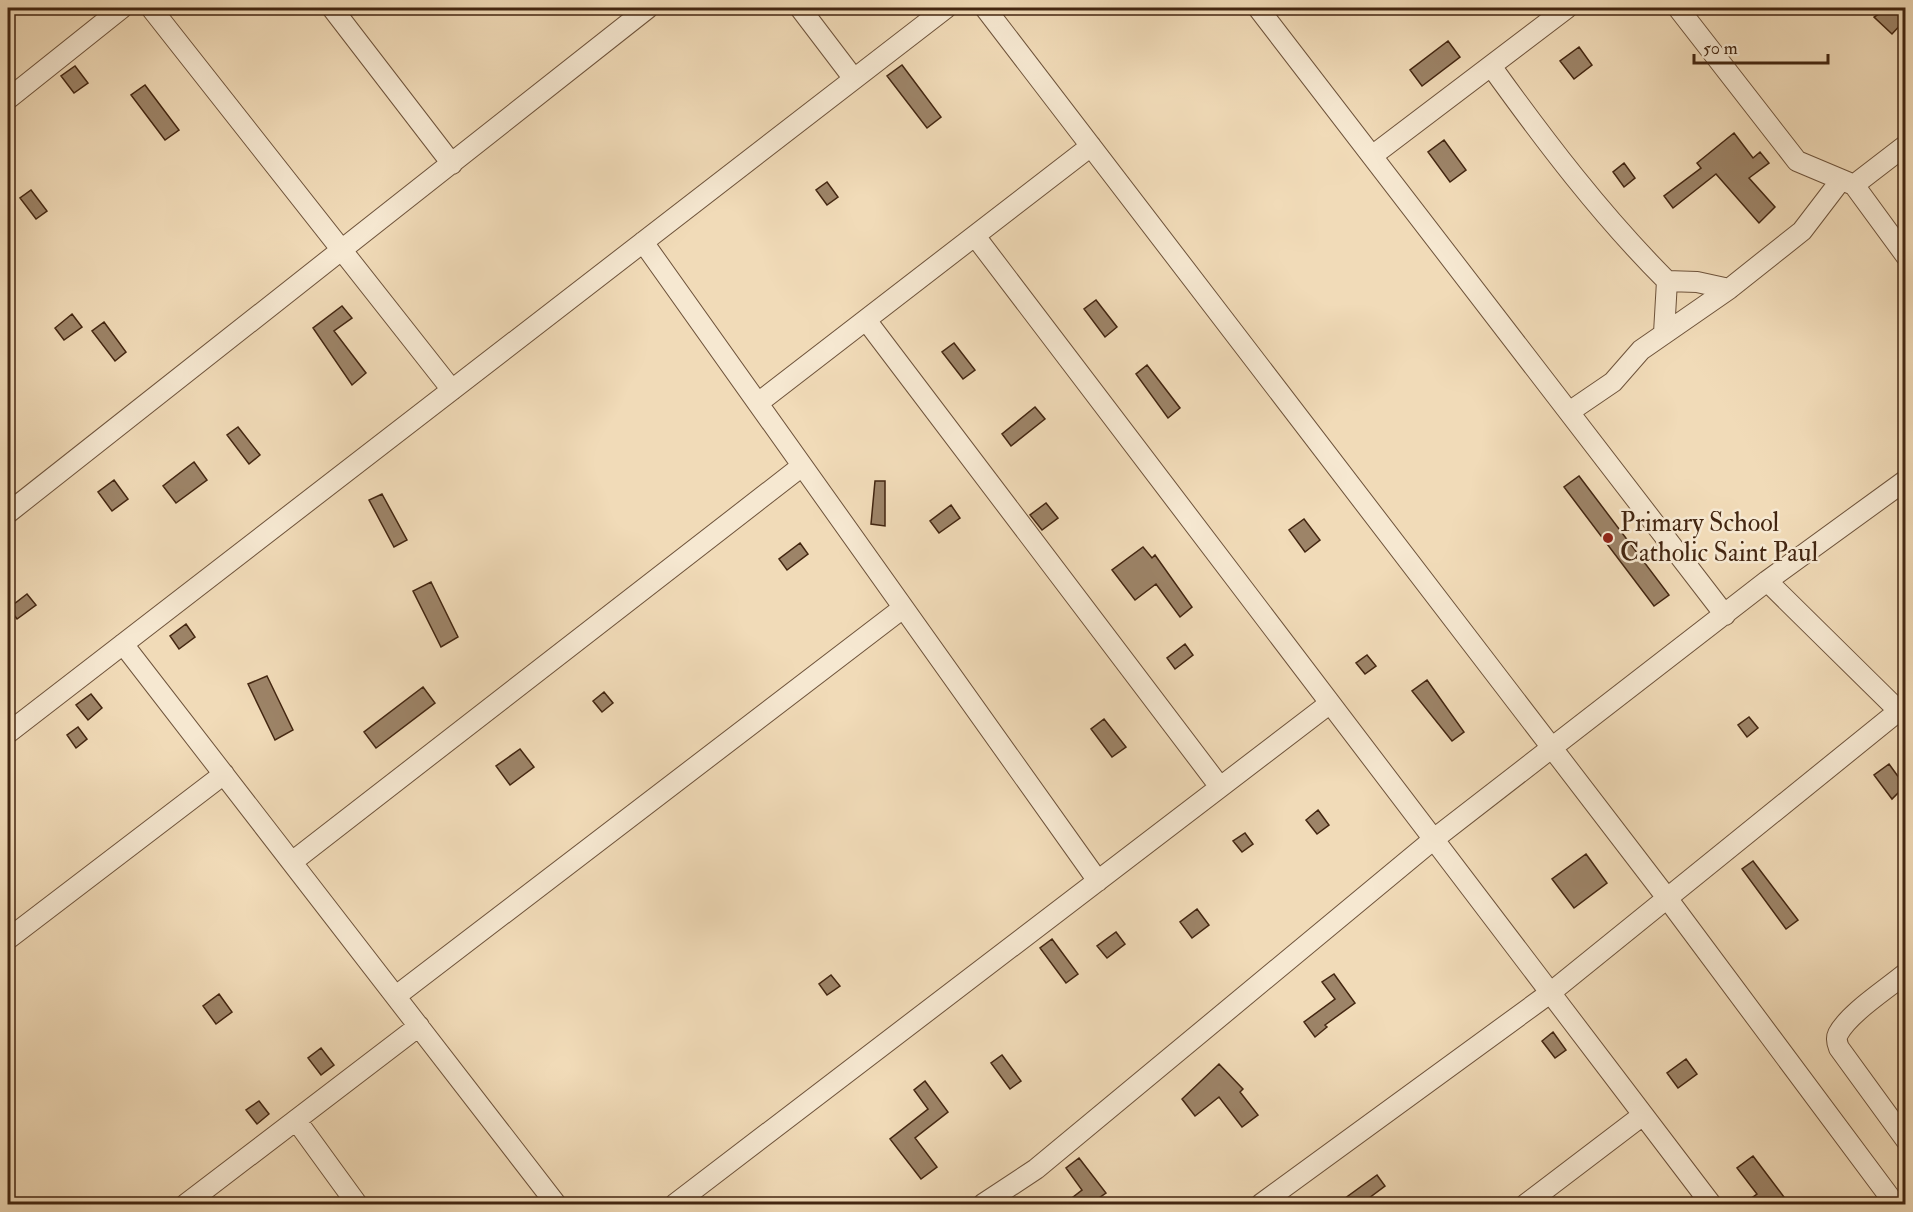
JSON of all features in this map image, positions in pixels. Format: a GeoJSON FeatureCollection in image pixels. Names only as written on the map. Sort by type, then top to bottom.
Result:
{"type":"FeatureCollection","features":[{"type":"Feature","properties":{"kind":"street"},"geometry":{"type":"LineString","coordinates":[[8,99],[122,8]]}},
{"type":"Feature","properties":{"kind":"street"},"geometry":{"type":"LineString","coordinates":[[151,8],[452,390]]}},
{"type":"Feature","properties":{"kind":"street"},"geometry":{"type":"LineString","coordinates":[[332,8],[452,164]]}},
{"type":"Feature","properties":{"kind":"street"},"geometry":{"type":"LineString","coordinates":[[8,513],[648,8]]}},
{"type":"Feature","properties":{"kind":"street"},"geometry":{"type":"LineString","coordinates":[[800,8],[854,79]]}},
{"type":"Feature","properties":{"kind":"street"},"geometry":{"type":"LineString","coordinates":[[8,733],[946,8]]}},
{"type":"Feature","properties":{"kind":"street"},"geometry":{"type":"LineString","coordinates":[[985,8],[1551,750],[1667,898],[1895,1204]]}},
{"type":"Feature","properties":{"kind":"street"},"geometry":{"type":"LineString","coordinates":[[1258,8],[1725,615]]}},
{"type":"Feature","properties":{"kind":"street"},"geometry":{"type":"LineString","coordinates":[[1372,156],[1567,8]]}},
{"type":"Feature","properties":{"kind":"street"},"geometry":{"type":"LineString","coordinates":[[1678,8],[1797,161],[1847,182],[1905,256]]}},
{"type":"Feature","properties":{"kind":"street"},"geometry":{"type":"LineString","coordinates":[[1491,66],[1552,151],[1635,249],[1667,281],[1697,282],[1729,289]]}},
{"type":"Feature","properties":{"kind":"street"},"geometry":{"type":"LineString","coordinates":[[1569,412],[1601,392],[1641,350],[1729,289],[1802,231],[1847,182],[1905,145]]}},
{"type":"Feature","properties":{"kind":"street"},"geometry":{"type":"LineString","coordinates":[[758,403],[1091,146]]}},
{"type":"Feature","properties":{"kind":"street"},"geometry":{"type":"LineString","coordinates":[[975,236],[1711,1204]]}},
{"type":"Feature","properties":{"kind":"street"},"geometry":{"type":"LineString","coordinates":[[643,242],[1098,881]]}},
{"type":"Feature","properties":{"kind":"street"},"geometry":{"type":"LineString","coordinates":[[1664,333],[1667,281]]}},
{"type":"Feature","properties":{"kind":"street"},"geometry":{"type":"LineString","coordinates":[[866,320],[1220,788]]}},
{"type":"Feature","properties":{"kind":"street"},"geometry":{"type":"LineString","coordinates":[[292,862],[802,466]]}},
{"type":"Feature","properties":{"kind":"street"},"geometry":{"type":"LineString","coordinates":[[984,1204],[1036,1169],[1434,839],[1767,581],[1905,480]]}},
{"type":"Feature","properties":{"kind":"street"},"geometry":{"type":"LineString","coordinates":[[1261,1204],[1550,993],[1903,711],[1767,581]]}},
{"type":"Feature","properties":{"kind":"street"},"geometry":{"type":"LineString","coordinates":[[396,996],[903,608]]}},
{"type":"Feature","properties":{"kind":"street"},"geometry":{"type":"LineString","coordinates":[[123,644],[556,1204]]}},
{"type":"Feature","properties":{"kind":"street"},"geometry":{"type":"LineString","coordinates":[[675,1204],[1329,704]]}},
{"type":"Feature","properties":{"kind":"street"},"geometry":{"type":"LineString","coordinates":[[8,939],[224,774]]}},
{"type":"Feature","properties":{"kind":"street"},"geometry":{"type":"LineString","coordinates":[[1905,973],[1854,1016],[1838,1034],[1837,1040],[1839,1048],[1905,1140]]}},
{"type":"Feature","properties":{"kind":"street"},"geometry":{"type":"LineString","coordinates":[[186,1204],[419,1026]]}},
{"type":"Feature","properties":{"kind":"street"},"geometry":{"type":"LineString","coordinates":[[1526,1204],[1643,1115]]}},
{"type":"Feature","properties":{"kind":"street"},"geometry":{"type":"LineString","coordinates":[[296,1120],[357,1204]]}},
{"type":"Feature","properties":{"kind":"building"},"geometry":{"type":"Polygon","coordinates":[[[1888,8],[1895,8],[1905,20],[1892,34],[1874,17],[1888,8]]]}},
{"type":"Feature","properties":{"kind":"building"},"geometry":{"type":"Polygon","coordinates":[[[1448,41],[1460,57],[1422,86],[1410,70],[1448,41]]]}},
{"type":"Feature","properties":{"kind":"building"},"geometry":{"type":"Polygon","coordinates":[[[1579,47],[1592,65],[1574,79],[1560,61],[1579,47]]]}},
{"type":"Feature","properties":{"kind":"building"},"geometry":{"type":"Polygon","coordinates":[[[902,65],[941,117],[927,128],[887,76],[902,65]]]}},
{"type":"Feature","properties":{"kind":"building"},"geometry":{"type":"Polygon","coordinates":[[[75,66],[88,83],[74,93],[61,76],[75,66]]]}},
{"type":"Feature","properties":{"kind":"building"},"geometry":{"type":"Polygon","coordinates":[[[145,85],[179,130],[165,140],[131,95],[145,85]]]}},
{"type":"Feature","properties":{"kind":"building"},"geometry":{"type":"Polygon","coordinates":[[[1734,133],[1753,158],[1760,152],[1769,163],[1749,178],[1775,207],[1759,223],[1716,174],[1673,208],[1664,196],[1701,168],[1697,163],[1734,133]]]}},
{"type":"Feature","properties":{"kind":"building"},"geometry":{"type":"Polygon","coordinates":[[[1444,140],[1466,170],[1450,182],[1428,152],[1444,140]]]}},
{"type":"Feature","properties":{"kind":"building"},"geometry":{"type":"Polygon","coordinates":[[[1624,163],[1635,178],[1624,187],[1613,172],[1624,163]]]}},
{"type":"Feature","properties":{"kind":"building"},"geometry":{"type":"Polygon","coordinates":[[[827,182],[838,197],[827,205],[816,190],[827,182]]]}},
{"type":"Feature","properties":{"kind":"building"},"geometry":{"type":"Polygon","coordinates":[[[31,190],[47,211],[36,219],[20,198],[31,190]]]}},
{"type":"Feature","properties":{"kind":"building"},"geometry":{"type":"Polygon","coordinates":[[[1096,300],[1117,327],[1105,337],[1084,309],[1096,300]]]}},
{"type":"Feature","properties":{"kind":"building"},"geometry":{"type":"Polygon","coordinates":[[[342,306],[352,318],[334,331],[366,373],[352,385],[313,328],[342,306]]]}},
{"type":"Feature","properties":{"kind":"building"},"geometry":{"type":"Polygon","coordinates":[[[72,314],[82,327],[64,340],[55,328],[72,314]]]}},
{"type":"Feature","properties":{"kind":"building"},"geometry":{"type":"Polygon","coordinates":[[[104,322],[126,352],[115,361],[92,331],[104,322]]]}},
{"type":"Feature","properties":{"kind":"building"},"geometry":{"type":"Polygon","coordinates":[[[954,343],[975,370],[963,379],[942,352],[954,343]]]}},
{"type":"Feature","properties":{"kind":"building"},"geometry":{"type":"Polygon","coordinates":[[[1147,365],[1180,408],[1168,418],[1136,374],[1147,365]]]}},
{"type":"Feature","properties":{"kind":"building"},"geometry":{"type":"Polygon","coordinates":[[[1035,407],[1045,419],[1011,446],[1002,434],[1035,407]]]}},
{"type":"Feature","properties":{"kind":"building"},"geometry":{"type":"Polygon","coordinates":[[[238,427],[260,455],[249,464],[227,435],[238,427]]]}},
{"type":"Feature","properties":{"kind":"building"},"geometry":{"type":"Polygon","coordinates":[[[194,462],[207,480],[176,503],[163,486],[194,462]]]}},
{"type":"Feature","properties":{"kind":"building"},"geometry":{"type":"Polygon","coordinates":[[[1579,476],[1669,595],[1654,606],[1564,487],[1579,476]]]}},
{"type":"Feature","properties":{"kind":"building"},"geometry":{"type":"Polygon","coordinates":[[[114,480],[128,499],[112,511],[98,492],[114,480]]]}},
{"type":"Feature","properties":{"kind":"building"},"geometry":{"type":"Polygon","coordinates":[[[875,481],[885,481],[885,526],[871,524],[875,481]]]}},
{"type":"Feature","properties":{"kind":"building"},"geometry":{"type":"Polygon","coordinates":[[[382,494],[407,540],[394,547],[369,500],[382,494]]]}},
{"type":"Feature","properties":{"kind":"building"},"geometry":{"type":"Polygon","coordinates":[[[1046,503],[1058,518],[1042,530],[1030,515],[1046,503]]]}},
{"type":"Feature","properties":{"kind":"building"},"geometry":{"type":"Polygon","coordinates":[[[951,505],[960,518],[939,533],[930,521],[951,505]]]}},
{"type":"Feature","properties":{"kind":"building"},"geometry":{"type":"Polygon","coordinates":[[[1304,519],[1320,540],[1305,552],[1289,530],[1304,519]]]}},
{"type":"Feature","properties":{"kind":"building"},"geometry":{"type":"Polygon","coordinates":[[[800,543],[808,554],[787,570],[779,559],[800,543]]]}},
{"type":"Feature","properties":{"kind":"building"},"geometry":{"type":"Polygon","coordinates":[[[1143,547],[1152,558],[1155,555],[1192,607],[1180,617],[1156,584],[1135,600],[1112,570],[1143,547]]]}},
{"type":"Feature","properties":{"kind":"building"},"geometry":{"type":"Polygon","coordinates":[[[431,582],[458,637],[441,647],[413,591],[431,582]]]}},
{"type":"Feature","properties":{"kind":"building"},"geometry":{"type":"Polygon","coordinates":[[[27,594],[36,605],[17,619],[9,608],[27,594]]]}},
{"type":"Feature","properties":{"kind":"building"},"geometry":{"type":"Polygon","coordinates":[[[186,624],[195,637],[179,649],[170,636],[186,624]]]}},
{"type":"Feature","properties":{"kind":"building"},"geometry":{"type":"Polygon","coordinates":[[[1185,644],[1193,655],[1175,669],[1167,658],[1185,644]]]}},
{"type":"Feature","properties":{"kind":"building"},"geometry":{"type":"Polygon","coordinates":[[[1367,655],[1376,666],[1365,674],[1356,663],[1367,655]]]}},
{"type":"Feature","properties":{"kind":"building"},"geometry":{"type":"Polygon","coordinates":[[[267,676],[293,730],[275,740],[248,684],[267,676]]]}},
{"type":"Feature","properties":{"kind":"building"},"geometry":{"type":"Polygon","coordinates":[[[1427,680],[1464,732],[1452,741],[1412,691],[1427,680]]]}},
{"type":"Feature","properties":{"kind":"building"},"geometry":{"type":"Polygon","coordinates":[[[423,687],[435,703],[376,748],[364,732],[423,687]]]}},
{"type":"Feature","properties":{"kind":"building"},"geometry":{"type":"Polygon","coordinates":[[[604,692],[613,703],[602,712],[593,701],[604,692]]]}},
{"type":"Feature","properties":{"kind":"building"},"geometry":{"type":"Polygon","coordinates":[[[91,694],[102,708],[88,720],[76,705],[91,694]]]}},
{"type":"Feature","properties":{"kind":"building"},"geometry":{"type":"Polygon","coordinates":[[[1749,717],[1758,728],[1747,737],[1738,725],[1749,717]]]}},
{"type":"Feature","properties":{"kind":"building"},"geometry":{"type":"Polygon","coordinates":[[[1104,719],[1126,747],[1112,757],[1091,729],[1104,719]]]}},
{"type":"Feature","properties":{"kind":"building"},"geometry":{"type":"Polygon","coordinates":[[[78,727],[87,739],[76,748],[67,735],[78,727]]]}},
{"type":"Feature","properties":{"kind":"building"},"geometry":{"type":"Polygon","coordinates":[[[520,749],[534,767],[510,785],[496,766],[520,749]]]}},
{"type":"Feature","properties":{"kind":"building"},"geometry":{"type":"Polygon","coordinates":[[[1889,764],[1905,786],[1892,799],[1874,775],[1889,764]]]}},
{"type":"Feature","properties":{"kind":"building"},"geometry":{"type":"Polygon","coordinates":[[[1318,810],[1329,825],[1317,834],[1306,820],[1318,810]]]}},
{"type":"Feature","properties":{"kind":"building"},"geometry":{"type":"Polygon","coordinates":[[[1245,833],[1253,844],[1242,852],[1233,841],[1245,833]]]}},
{"type":"Feature","properties":{"kind":"building"},"geometry":{"type":"Polygon","coordinates":[[[1586,854],[1607,883],[1574,908],[1552,879],[1586,854]]]}},
{"type":"Feature","properties":{"kind":"building"},"geometry":{"type":"Polygon","coordinates":[[[1753,861],[1798,920],[1786,929],[1742,869],[1753,861]]]}},
{"type":"Feature","properties":{"kind":"building"},"geometry":{"type":"Polygon","coordinates":[[[1197,909],[1209,925],[1192,938],[1180,922],[1197,909]]]}},
{"type":"Feature","properties":{"kind":"building"},"geometry":{"type":"Polygon","coordinates":[[[1116,932],[1125,944],[1107,958],[1097,946],[1116,932]]]}},
{"type":"Feature","properties":{"kind":"building"},"geometry":{"type":"Polygon","coordinates":[[[1052,939],[1078,974],[1066,983],[1040,948],[1052,939]]]}},
{"type":"Feature","properties":{"kind":"building"},"geometry":{"type":"Polygon","coordinates":[[[1334,974],[1355,1003],[1325,1025],[1327,1027],[1315,1037],[1304,1022],[1335,999],[1322,982],[1334,974]]]}},
{"type":"Feature","properties":{"kind":"building"},"geometry":{"type":"Polygon","coordinates":[[[831,975],[840,986],[827,995],[819,984],[831,975]]]}},
{"type":"Feature","properties":{"kind":"building"},"geometry":{"type":"Polygon","coordinates":[[[219,994],[232,1012],[216,1024],[203,1006],[219,994]]]}},
{"type":"Feature","properties":{"kind":"building"},"geometry":{"type":"Polygon","coordinates":[[[1553,1032],[1566,1050],[1555,1058],[1542,1041],[1553,1032]]]}},
{"type":"Feature","properties":{"kind":"building"},"geometry":{"type":"Polygon","coordinates":[[[321,1048],[334,1065],[321,1075],[308,1058],[321,1048]]]}},
{"type":"Feature","properties":{"kind":"building"},"geometry":{"type":"Polygon","coordinates":[[[1002,1055],[1021,1081],[1010,1089],[991,1063],[1002,1055]]]}},
{"type":"Feature","properties":{"kind":"building"},"geometry":{"type":"Polygon","coordinates":[[[1686,1059],[1697,1074],[1678,1088],[1667,1073],[1686,1059]]]}},
{"type":"Feature","properties":{"kind":"building"},"geometry":{"type":"Polygon","coordinates":[[[1219,1064],[1243,1089],[1240,1092],[1258,1115],[1242,1127],[1219,1097],[1195,1116],[1182,1099],[1219,1064]]]}},
{"type":"Feature","properties":{"kind":"building"},"geometry":{"type":"Polygon","coordinates":[[[925,1081],[948,1112],[915,1138],[937,1167],[921,1179],[890,1139],[928,1109],[914,1090],[925,1081]]]}},
{"type":"Feature","properties":{"kind":"building"},"geometry":{"type":"Polygon","coordinates":[[[259,1101],[269,1114],[257,1124],[246,1110],[259,1101]]]}},
{"type":"Feature","properties":{"kind":"building"},"geometry":{"type":"Polygon","coordinates":[[[1753,1156],[1784,1197],[1774,1204],[1743,1204],[1757,1194],[1737,1168],[1753,1156]]]}},
{"type":"Feature","properties":{"kind":"building"},"geometry":{"type":"Polygon","coordinates":[[[1079,1158],[1106,1193],[1090,1204],[1064,1204],[1082,1190],[1066,1168],[1079,1158]]]}},
{"type":"Feature","properties":{"kind":"building"},"geometry":{"type":"Polygon","coordinates":[[[1377,1175],[1385,1186],[1361,1204],[1337,1204],[1377,1175]]]}},
{"type":"Feature","properties":{"kind":"place","name":"Primary School Catholic Saint Paul"},"geometry":{"type":"Point","coordinates":[1608,538]}}]}
